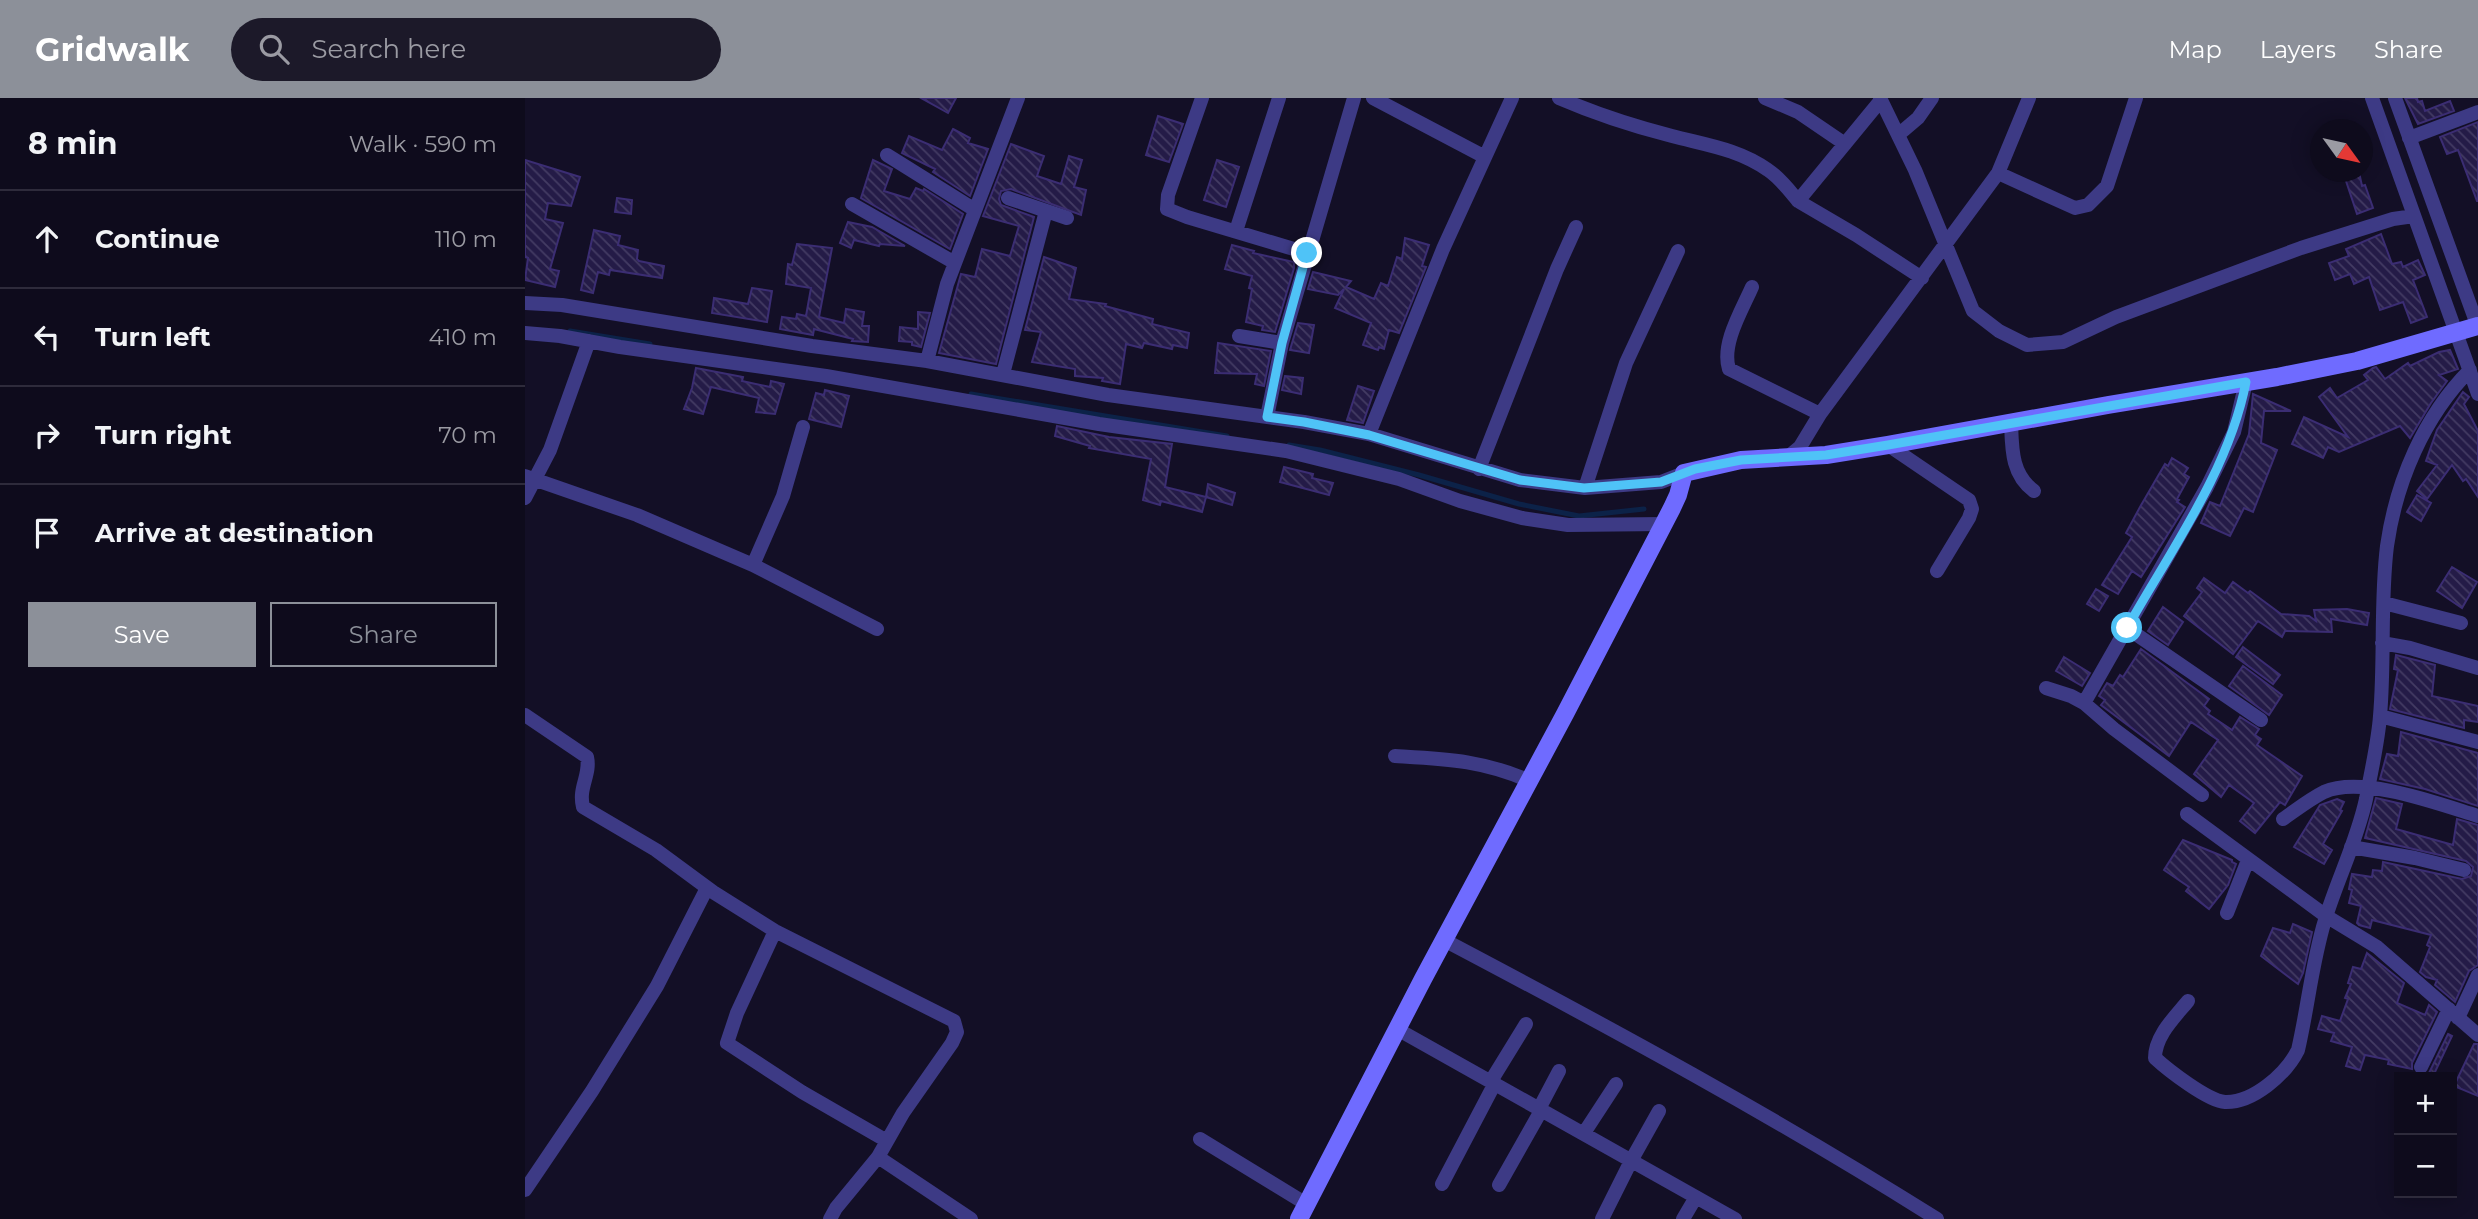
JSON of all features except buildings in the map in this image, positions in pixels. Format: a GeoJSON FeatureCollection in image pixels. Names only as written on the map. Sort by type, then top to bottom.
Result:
{"type":"FeatureCollection","features":[{"type":"Feature","properties":{"kind":"street"},"geometry":{"type":"LineString","coordinates":[[927,361],[955,263],[1018,98]]}},
{"type":"Feature","properties":{"kind":"street"},"geometry":{"type":"LineString","coordinates":[[1202,98],[1168,195],[1167,209],[1307,253]]}},
{"type":"Feature","properties":{"kind":"street"},"geometry":{"type":"LineString","coordinates":[[1236,232],[1279,98]]}},
{"type":"Feature","properties":{"kind":"street"},"geometry":{"type":"LineString","coordinates":[[1267,417],[1282,343],[1354,98]]}},
{"type":"Feature","properties":{"kind":"street"},"geometry":{"type":"LineString","coordinates":[[1373,98],[1485,157]]}},
{"type":"Feature","properties":{"kind":"street"},"geometry":{"type":"LineString","coordinates":[[1369,435],[1443,249],[1512,98]]}},
{"type":"Feature","properties":{"kind":"street"},"geometry":{"type":"LineString","coordinates":[[1559,98],[1620,121],[1715,145],[1738,154],[1770,171],[1798,201],[1856,234],[1922,278]]}},
{"type":"Feature","properties":{"kind":"street"},"geometry":{"type":"LineString","coordinates":[[1765,98],[1798,112],[1845,144]]}},
{"type":"Feature","properties":{"kind":"street"},"geometry":{"type":"LineString","coordinates":[[1898,135],[1918,118],[1932,98]]}},
{"type":"Feature","properties":{"kind":"street"},"geometry":{"type":"LineString","coordinates":[[1788,457],[1800,447],[1820,414],[1998,173],[2029,98]]}},
{"type":"Feature","properties":{"kind":"street"},"geometry":{"type":"LineString","coordinates":[[1998,173],[2075,208],[2088,205],[2107,186],[2136,98]]}},
{"type":"Feature","properties":{"kind":"street"},"geometry":{"type":"LineString","coordinates":[[2372,98],[2414,215],[2467,330]]}},
{"type":"Feature","properties":{"kind":"street"},"geometry":{"type":"LineString","coordinates":[[2395,98],[2467,330],[2470,370],[2478,394]]}},
{"type":"Feature","properties":{"kind":"street"},"geometry":{"type":"LineString","coordinates":[[1798,201],[1881,99],[1973,311],[1999,331],[2027,345],[2063,342],[2116,317],[2301,248],[2368,226],[2414,215]]}},
{"type":"Feature","properties":{"kind":"street"},"geometry":{"type":"LineString","coordinates":[[2409,138],[2478,112]]}},
{"type":"Feature","properties":{"kind":"street"},"geometry":{"type":"LineString","coordinates":[[887,155],[975,209]]}},
{"type":"Feature","properties":{"kind":"street"},"geometry":{"type":"LineString","coordinates":[[1008,198],[1067,218]]}},
{"type":"Feature","properties":{"kind":"street"},"geometry":{"type":"LineString","coordinates":[[852,204],[955,263]]}},
{"type":"Feature","properties":{"kind":"street"},"geometry":{"type":"LineString","coordinates":[[1003,374],[1046,211]]}},
{"type":"Feature","properties":{"kind":"street"},"geometry":{"type":"LineString","coordinates":[[1479,469],[1576,227]]}},
{"type":"Feature","properties":{"kind":"street"},"geometry":{"type":"LineString","coordinates":[[1584,488],[1626,363],[1678,251]]}},
{"type":"Feature","properties":{"kind":"street"},"geometry":{"type":"LineString","coordinates":[[1752,287],[1731,340],[1726,361],[1729,369],[1820,414]]}},
{"type":"Feature","properties":{"kind":"street"},"geometry":{"type":"LineString","coordinates":[[525,303],[562,305],[812,346],[927,361],[1108,395],[1304,422],[1369,435],[1520,480],[1584,488],[1661,482],[1684,472],[1741,460],[1826,455],[2246,382],[2357,361],[2467,330]]}},
{"type":"Feature","properties":{"kind":"street"},"geometry":{"type":"LineString","coordinates":[[525,333],[826,376],[1099,424],[1286,451],[1399,479],[1460,501],[1522,518],[1568,525],[1664,524]]}},
{"type":"Feature","properties":{"kind":"street"},"geometry":{"type":"LineString","coordinates":[[1239,336],[1282,343]]}},
{"type":"Feature","properties":{"kind":"street"},"geometry":{"type":"LineString","coordinates":[[525,498],[530,478],[550,450],[589,341]]}},
{"type":"Feature","properties":{"kind":"street"},"geometry":{"type":"LineString","coordinates":[[2187,1001],[2160,1037],[2155,1058],[2215,1099],[2229,1101],[2255,1093],[2290,1066],[2298,1050],[2326,916],[2351,847],[2368,787],[2380,716],[2387,545],[2402,486],[2411,459],[2439,407],[2470,370]]}},
{"type":"Feature","properties":{"kind":"street"},"geometry":{"type":"LineString","coordinates":[[2084,703],[2207,487],[2234,432],[2246,382]]}},
{"type":"Feature","properties":{"kind":"street"},"geometry":{"type":"LineString","coordinates":[[2011,422],[2012,455],[2018,471],[2035,491]]}},
{"type":"Feature","properties":{"kind":"street"},"geometry":{"type":"LineString","coordinates":[[753,565],[783,496],[803,427]]}},
{"type":"Feature","properties":{"kind":"street"},"geometry":{"type":"LineString","coordinates":[[1888,445],[1969,500],[1972,509],[1969,518],[1937,571]]}},
{"type":"Feature","properties":{"kind":"street"},"geometry":{"type":"LineString","coordinates":[[1200,1139],[1304,1212],[1397,1029],[1664,524],[1678,495],[1684,472]]}},
{"type":"Feature","properties":{"kind":"street"},"geometry":{"type":"LineString","coordinates":[[530,478],[637,515],[753,565],[877,629]]}},
{"type":"Feature","properties":{"kind":"street"},"geometry":{"type":"LineString","coordinates":[[2384,603],[2461,623]]}},
{"type":"Feature","properties":{"kind":"street"},"geometry":{"type":"LineString","coordinates":[[2127,628],[2261,720]]}},
{"type":"Feature","properties":{"kind":"street"},"geometry":{"type":"LineString","coordinates":[[2382,643],[2410,648],[2478,668]]}},
{"type":"Feature","properties":{"kind":"street"},"geometry":{"type":"LineString","coordinates":[[2046,688],[2071,695],[2084,703],[2201,795]]}},
{"type":"Feature","properties":{"kind":"street"},"geometry":{"type":"LineString","coordinates":[[525,715],[587,757],[589,766],[580,794],[583,807],[656,850],[707,888],[775,931],[954,1021],[957,1032],[951,1043],[903,1113],[878,1157],[830,1219]]}},
{"type":"Feature","properties":{"kind":"street"},"geometry":{"type":"LineString","coordinates":[[2380,716],[2478,742]]}},
{"type":"Feature","properties":{"kind":"street"},"geometry":{"type":"LineString","coordinates":[[1395,756],[1482,763],[1530,781]]}},
{"type":"Feature","properties":{"kind":"street"},"geometry":{"type":"LineString","coordinates":[[2283,819],[2326,791],[2368,787],[2478,816]]}},
{"type":"Feature","properties":{"kind":"street"},"geometry":{"type":"LineString","coordinates":[[2187,814],[2326,916],[2377,947],[2478,1035]]}},
{"type":"Feature","properties":{"kind":"street"},"geometry":{"type":"LineString","coordinates":[[2351,847],[2464,870]]}},
{"type":"Feature","properties":{"kind":"street"},"geometry":{"type":"LineString","coordinates":[[2227,913],[2248,860]]}},
{"type":"Feature","properties":{"kind":"street"},"geometry":{"type":"LineString","coordinates":[[525,1190],[592,1091],[657,986],[707,888]]}},
{"type":"Feature","properties":{"kind":"street"},"geometry":{"type":"LineString","coordinates":[[775,931],[737,1013],[727,1044],[802,1092],[887,1141]]}},
{"type":"Feature","properties":{"kind":"street"},"geometry":{"type":"LineString","coordinates":[[1444,940],[1663,1056],[1839,1158],[1937,1219]]}},
{"type":"Feature","properties":{"kind":"street"},"geometry":{"type":"LineString","coordinates":[[2421,1067],[2478,975]]}},
{"type":"Feature","properties":{"kind":"street"},"geometry":{"type":"LineString","coordinates":[[1442,1184],[1493,1082],[1526,1024]]}},
{"type":"Feature","properties":{"kind":"street"},"geometry":{"type":"LineString","coordinates":[[1397,1029],[1735,1219]]}},
{"type":"Feature","properties":{"kind":"street"},"geometry":{"type":"LineString","coordinates":[[1499,1185],[1559,1071]]}},
{"type":"Feature","properties":{"kind":"street"},"geometry":{"type":"LineString","coordinates":[[1584,1133],[1616,1084]]}},
{"type":"Feature","properties":{"kind":"street"},"geometry":{"type":"LineString","coordinates":[[1602,1219],[1630,1161],[1659,1111]]}},
{"type":"Feature","properties":{"kind":"street"},"geometry":{"type":"LineString","coordinates":[[878,1157],[971,1219]]}},
{"type":"Feature","properties":{"kind":"street"},"geometry":{"type":"LineString","coordinates":[[1683,1219],[1696,1197]]}},
{"type":"Feature","properties":{"kind":"waterway"},"geometry":{"type":"LineString","coordinates":[[570,331],[650,344]]}},
{"type":"Feature","properties":{"kind":"waterway"},"geometry":{"type":"LineString","coordinates":[[971,394],[1227,436]]}},
{"type":"Feature","properties":{"kind":"waterway"},"geometry":{"type":"LineString","coordinates":[[1289,445],[1419,475],[1519,504],[1579,516],[1644,509]]}},
{"type":"Feature","properties":{"kind":"route"},"geometry":{"type":"LineString","coordinates":[[1307,253],[1282,343],[1267,417],[1369,435],[1520,480],[1584,488],[1661,482],[1684,472],[1741,460],[1826,455],[2246,382],[2234,432],[2207,487],[2127,628]]}}]}
